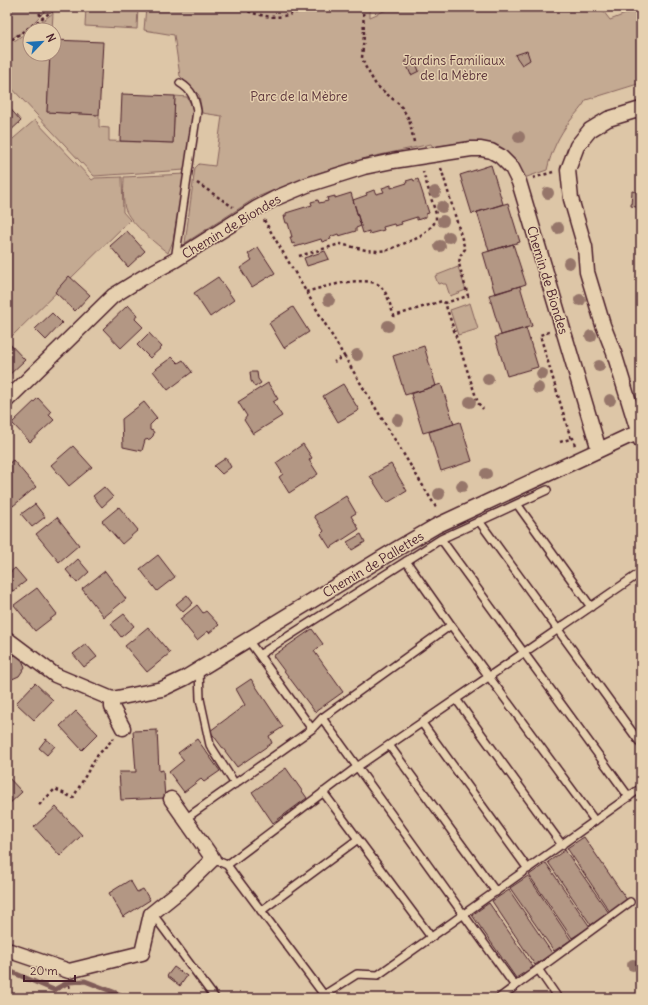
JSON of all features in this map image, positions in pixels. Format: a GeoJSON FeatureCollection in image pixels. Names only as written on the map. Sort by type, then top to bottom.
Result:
{"type":"FeatureCollection","features":[{"type":"Feature","properties":{"kind":"street"},"geometry":{"type":"LineString","coordinates":[[639,111],[608,119],[590,130],[577,146],[568,170],[571,199],[585,247],[587,272],[640,437]]}},
{"type":"Feature","properties":{"kind":"street","name":"Chemin de Biondes"},"geometry":{"type":"LineString","coordinates":[[7,400],[112,296],[175,260],[257,208],[307,185],[364,167],[437,154],[481,149],[491,151],[500,156],[512,168],[519,182],[599,450]]}},
{"type":"Feature","properties":{"kind":"street","name":"Chemin de Pallettes"},"geometry":{"type":"LineString","coordinates":[[112,699],[162,689],[185,678],[395,550],[444,522],[627,437],[640,437]]}},
{"type":"Feature","properties":{"kind":"street"},"geometry":{"type":"LineString","coordinates":[[7,638],[55,675],[112,699],[112,707],[123,728]]}},
{"type":"Feature","properties":{"kind":"street"},"geometry":{"type":"LineString","coordinates":[[7,950],[68,971],[142,953],[152,912],[182,889],[213,859],[172,799]]}},
{"type":"Feature","properties":{"kind":"lane"},"geometry":{"type":"LineString","coordinates":[[175,260],[197,111],[195,99],[187,87],[180,83]]}},
{"type":"Feature","properties":{"kind":"lane"},"geometry":{"type":"LineString","coordinates":[[258,655],[441,539],[548,490]]}},
{"type":"Feature","properties":{"kind":"lane"},"geometry":{"type":"LineString","coordinates":[[517,504],[591,607]]}},
{"type":"Feature","properties":{"kind":"lane"},"geometry":{"type":"LineString","coordinates":[[479,522],[641,744]]}},
{"type":"Feature","properties":{"kind":"lane"},"geometry":{"type":"LineString","coordinates":[[441,539],[629,797]]}},
{"type":"Feature","properties":{"kind":"lane"},"geometry":{"type":"LineString","coordinates":[[406,561],[595,821]]}},
{"type":"Feature","properties":{"kind":"lane"},"geometry":{"type":"LineString","coordinates":[[226,865],[357,767],[637,575]]}},
{"type":"Feature","properties":{"kind":"lane"},"geometry":{"type":"LineString","coordinates":[[185,819],[312,729],[322,718],[452,626]]}},
{"type":"Feature","properties":{"kind":"lane"},"geometry":{"type":"LineString","coordinates":[[248,640],[312,729]]}},
{"type":"Feature","properties":{"kind":"lane"},"geometry":{"type":"LineString","coordinates":[[199,670],[200,699],[210,744],[235,784]]}},
{"type":"Feature","properties":{"kind":"lane"},"geometry":{"type":"LineString","coordinates":[[456,699],[562,845]]}},
{"type":"Feature","properties":{"kind":"lane"},"geometry":{"type":"LineString","coordinates":[[322,718],[515,986]]}},
{"type":"Feature","properties":{"kind":"lane"},"geometry":{"type":"LineString","coordinates":[[422,722],[528,869]]}},
{"type":"Feature","properties":{"kind":"lane"},"geometry":{"type":"LineString","coordinates":[[389,745],[496,892]]}},
{"type":"Feature","properties":{"kind":"lane"},"geometry":{"type":"LineString","coordinates":[[213,859],[226,865],[262,911],[324,996],[357,974],[378,975],[641,788]]}},
{"type":"Feature","properties":{"kind":"lane"},"geometry":{"type":"LineString","coordinates":[[323,792],[431,937]]}},
{"type":"Feature","properties":{"kind":"lane"},"geometry":{"type":"LineString","coordinates":[[262,911],[358,839]]}},
{"type":"Feature","properties":{"kind":"lane"},"geometry":{"type":"LineString","coordinates":[[504,996],[515,986],[630,902]]}},
{"type":"Feature","properties":{"kind":"lane"},"geometry":{"type":"LineString","coordinates":[[152,912],[215,998]]}},
{"type":"Feature","properties":{"kind":"lane"},"geometry":{"type":"LineString","coordinates":[[538,969],[558,998]]}},
{"type":"Feature","properties":{"kind":"path"},"geometry":{"type":"LineString","coordinates":[[40,7],[41,19]]}},
{"type":"Feature","properties":{"kind":"path"},"geometry":{"type":"LineString","coordinates":[[7,43],[58,7]]}},
{"type":"Feature","properties":{"kind":"path"},"geometry":{"type":"LineString","coordinates":[[237,7],[256,15],[272,18],[299,12],[307,7]]}},
{"type":"Feature","properties":{"kind":"path"},"geometry":{"type":"LineString","coordinates":[[299,256],[340,244],[366,250],[388,250],[420,237],[427,232],[436,220],[436,214],[412,138],[410,120],[400,105],[376,85],[362,58],[364,35],[363,7]]}},
{"type":"Feature","properties":{"kind":"path"},"geometry":{"type":"LineString","coordinates":[[306,292],[352,282],[372,283],[380,286],[386,295],[394,316],[442,301],[445,303],[468,296],[459,264],[460,256],[465,249],[437,154]]}},
{"type":"Feature","properties":{"kind":"path"},"geometry":{"type":"LineString","coordinates":[[519,182],[553,172]]}},
{"type":"Feature","properties":{"kind":"path"},"geometry":{"type":"LineString","coordinates":[[188,176],[232,206],[243,217]]}},
{"type":"Feature","properties":{"kind":"path"},"geometry":{"type":"LineString","coordinates":[[257,208],[444,522]]}},
{"type":"Feature","properties":{"kind":"path"},"geometry":{"type":"LineString","coordinates":[[445,303],[478,403],[483,409]]}},
{"type":"Feature","properties":{"kind":"path"},"geometry":{"type":"LineString","coordinates":[[563,328],[540,335],[571,439],[573,438],[576,448]]}},
{"type":"Feature","properties":{"kind":"path"},"geometry":{"type":"LineString","coordinates":[[334,362],[344,356]]}},
{"type":"Feature","properties":{"kind":"path"},"geometry":{"type":"LineString","coordinates":[[560,442],[571,439]]}},
{"type":"Feature","properties":{"kind":"path"},"geometry":{"type":"LineString","coordinates":[[39,805],[55,789],[73,798],[96,756],[123,728]]}},
{"type":"Feature","properties":{"kind":"green space"},"geometry":{"type":"Polygon","coordinates":[[[7,7],[49,7],[34,22],[22,22],[22,32],[7,41],[7,7]]]}},
{"type":"Feature","properties":{"kind":"green space"},"geometry":{"type":"Polygon","coordinates":[[[86,7],[138,7],[137,29],[85,26],[86,7]]]}},
{"type":"Feature","properties":{"kind":"green space"},"geometry":{"type":"Polygon","coordinates":[[[146,7],[370,7],[370,17],[393,7],[600,7],[610,20],[641,8],[641,83],[586,100],[583,106],[566,126],[559,138],[553,150],[547,170],[524,178],[516,164],[507,153],[486,143],[474,142],[433,147],[431,144],[366,158],[318,173],[257,197],[185,243],[195,168],[199,164],[215,166],[222,116],[202,113],[199,95],[180,76],[174,35],[144,30],[146,7]]]}},
{"type":"Feature","properties":{"kind":"green space"},"geometry":{"type":"Polygon","coordinates":[[[53,13],[52,22],[41,22],[53,13]]]}},
{"type":"Feature","properties":{"kind":"green space"},"geometry":{"type":"Polygon","coordinates":[[[22,36],[22,62],[50,62],[47,112],[99,115],[99,127],[109,128],[109,141],[173,143],[175,96],[187,97],[194,114],[185,170],[94,176],[7,83],[7,46],[22,36]]]}},
{"type":"Feature","properties":{"kind":"green space"},"geometry":{"type":"Polygon","coordinates":[[[35,120],[92,180],[95,178],[122,177],[123,212],[130,220],[7,341],[7,144],[35,120]]]}},
{"type":"Feature","properties":{"kind":"green space"},"geometry":{"type":"Polygon","coordinates":[[[185,174],[173,241],[168,253],[139,228],[126,211],[124,199],[124,177],[185,174]]]}},
{"type":"Feature","properties":{"kind":"green space"},"geometry":{"type":"Polygon","coordinates":[[[458,267],[466,290],[450,296],[446,284],[438,284],[435,276],[458,267]]]}},
{"type":"Feature","properties":{"kind":"green space"},"geometry":{"type":"Polygon","coordinates":[[[470,303],[478,329],[458,335],[450,310],[470,303]]]}},
{"type":"Feature","properties":{"kind":"building"},"geometry":{"type":"Polygon","coordinates":[[[62,40],[103,42],[99,115],[47,112],[50,62],[62,62],[62,40]]]}},
{"type":"Feature","properties":{"kind":"building"},"geometry":{"type":"Polygon","coordinates":[[[527,51],[530,60],[522,65],[515,55],[527,51]]]}},
{"type":"Feature","properties":{"kind":"building"},"geometry":{"type":"Polygon","coordinates":[[[414,58],[419,71],[411,75],[405,61],[414,58]]]}},
{"type":"Feature","properties":{"kind":"building"},"geometry":{"type":"Polygon","coordinates":[[[122,94],[175,96],[173,143],[120,141],[122,94]]]}},
{"type":"Feature","properties":{"kind":"building"},"geometry":{"type":"Polygon","coordinates":[[[7,105],[21,121],[7,134],[7,105]]]}},
{"type":"Feature","properties":{"kind":"building"},"geometry":{"type":"Polygon","coordinates":[[[491,165],[503,204],[472,214],[460,175],[491,165]]]}},
{"type":"Feature","properties":{"kind":"building"},"geometry":{"type":"Polygon","coordinates":[[[413,179],[414,181],[418,179],[429,213],[426,214],[426,217],[417,220],[417,217],[401,222],[402,224],[395,226],[394,224],[383,227],[384,230],[369,234],[369,231],[363,233],[353,200],[367,195],[366,193],[374,190],[376,194],[384,192],[382,188],[391,185],[391,188],[407,183],[406,181],[413,179]]]}},
{"type":"Feature","properties":{"kind":"building"},"geometry":{"type":"Polygon","coordinates":[[[632,191],[641,193],[641,208],[631,206],[632,191]]]}},
{"type":"Feature","properties":{"kind":"building"},"geometry":{"type":"Polygon","coordinates":[[[351,193],[361,226],[356,228],[356,231],[339,236],[338,234],[330,237],[331,239],[322,242],[321,239],[295,247],[294,243],[292,244],[290,237],[292,237],[288,223],[286,223],[284,216],[286,216],[286,213],[312,205],[311,202],[318,200],[319,203],[328,201],[327,198],[335,196],[335,198],[351,193]]]}},
{"type":"Feature","properties":{"kind":"building"},"geometry":{"type":"Polygon","coordinates":[[[508,203],[520,242],[489,251],[477,212],[508,203]]]}},
{"type":"Feature","properties":{"kind":"building"},"geometry":{"type":"Polygon","coordinates":[[[127,231],[145,251],[128,267],[110,246],[127,231]]]}},
{"type":"Feature","properties":{"kind":"building"},"geometry":{"type":"Polygon","coordinates":[[[513,244],[526,284],[495,294],[483,253],[513,244]]]}},
{"type":"Feature","properties":{"kind":"building"},"geometry":{"type":"Polygon","coordinates":[[[258,247],[275,273],[252,287],[240,268],[252,260],[248,254],[258,247]]]}},
{"type":"Feature","properties":{"kind":"building"},"geometry":{"type":"Polygon","coordinates":[[[325,251],[329,259],[307,266],[304,258],[325,251]]]}},
{"type":"Feature","properties":{"kind":"building"},"geometry":{"type":"Polygon","coordinates":[[[69,276],[90,295],[75,311],[55,292],[69,276]]]}},
{"type":"Feature","properties":{"kind":"building"},"geometry":{"type":"Polygon","coordinates":[[[218,277],[234,300],[210,317],[194,293],[218,277]]]}},
{"type":"Feature","properties":{"kind":"building"},"geometry":{"type":"Polygon","coordinates":[[[520,286],[532,326],[501,335],[489,295],[520,286]]]}},
{"type":"Feature","properties":{"kind":"building"},"geometry":{"type":"Polygon","coordinates":[[[128,305],[137,315],[135,319],[143,327],[121,348],[103,329],[128,305]]]}},
{"type":"Feature","properties":{"kind":"building"},"geometry":{"type":"Polygon","coordinates":[[[293,307],[309,332],[284,348],[269,323],[293,307]]]}},
{"type":"Feature","properties":{"kind":"building"},"geometry":{"type":"Polygon","coordinates":[[[52,313],[62,323],[46,340],[35,329],[52,313]]]}},
{"type":"Feature","properties":{"kind":"building"},"geometry":{"type":"Polygon","coordinates":[[[526,328],[538,367],[507,376],[495,337],[526,328]]]}},
{"type":"Feature","properties":{"kind":"building"},"geometry":{"type":"Polygon","coordinates":[[[149,333],[162,347],[150,358],[137,345],[149,333]]]}},
{"type":"Feature","properties":{"kind":"building"},"geometry":{"type":"Polygon","coordinates":[[[7,341],[25,360],[7,377],[7,341]]]}},
{"type":"Feature","properties":{"kind":"building"},"geometry":{"type":"Polygon","coordinates":[[[424,346],[436,386],[405,395],[393,356],[424,346]]]}},
{"type":"Feature","properties":{"kind":"building"},"geometry":{"type":"Polygon","coordinates":[[[172,357],[178,363],[183,360],[192,372],[168,390],[153,371],[172,357]]]}},
{"type":"Feature","properties":{"kind":"building"},"geometry":{"type":"Polygon","coordinates":[[[250,372],[257,372],[258,379],[261,383],[255,387],[251,381],[250,372]]]}},
{"type":"Feature","properties":{"kind":"building"},"geometry":{"type":"Polygon","coordinates":[[[268,383],[278,399],[273,402],[282,416],[253,434],[244,420],[247,416],[238,402],[268,383]]]}},
{"type":"Feature","properties":{"kind":"building"},"geometry":{"type":"Polygon","coordinates":[[[343,384],[359,410],[338,422],[323,396],[343,384]]]}},
{"type":"Feature","properties":{"kind":"building"},"geometry":{"type":"Polygon","coordinates":[[[441,384],[454,424],[423,433],[411,394],[441,384]]]}},
{"type":"Feature","properties":{"kind":"building"},"geometry":{"type":"Polygon","coordinates":[[[38,398],[51,412],[49,415],[54,420],[30,442],[12,423],[38,398]]]}},
{"type":"Feature","properties":{"kind":"building"},"geometry":{"type":"Polygon","coordinates":[[[144,402],[157,418],[150,425],[150,430],[154,433],[153,436],[150,439],[145,440],[142,451],[123,447],[122,419],[144,402]]]}},
{"type":"Feature","properties":{"kind":"building"},"geometry":{"type":"Polygon","coordinates":[[[460,422],[472,461],[441,471],[429,432],[460,422]]]}},
{"type":"Feature","properties":{"kind":"building"},"geometry":{"type":"Polygon","coordinates":[[[303,444],[312,458],[309,460],[318,474],[289,493],[279,477],[283,474],[276,463],[303,444]]]}},
{"type":"Feature","properties":{"kind":"building"},"geometry":{"type":"Polygon","coordinates":[[[73,446],[92,467],[69,486],[51,465],[73,446]]]}},
{"type":"Feature","properties":{"kind":"building"},"geometry":{"type":"Polygon","coordinates":[[[226,458],[231,467],[222,474],[214,466],[226,458]]]}},
{"type":"Feature","properties":{"kind":"building"},"geometry":{"type":"Polygon","coordinates":[[[13,460],[36,487],[13,506],[7,499],[7,465],[13,460]]]}},
{"type":"Feature","properties":{"kind":"building"},"geometry":{"type":"Polygon","coordinates":[[[391,464],[407,491],[387,503],[370,476],[391,464]]]}},
{"type":"Feature","properties":{"kind":"building"},"geometry":{"type":"Polygon","coordinates":[[[104,487],[113,497],[102,507],[93,496],[104,487]]]}},
{"type":"Feature","properties":{"kind":"building"},"geometry":{"type":"Polygon","coordinates":[[[346,496],[356,513],[351,516],[359,529],[330,548],[321,534],[324,531],[314,516],[346,496]]]}},
{"type":"Feature","properties":{"kind":"building"},"geometry":{"type":"Polygon","coordinates":[[[35,504],[45,517],[32,527],[21,514],[35,504]]]}},
{"type":"Feature","properties":{"kind":"building"},"geometry":{"type":"Polygon","coordinates":[[[119,507],[138,530],[122,544],[102,521],[119,507]]]}},
{"type":"Feature","properties":{"kind":"building"},"geometry":{"type":"Polygon","coordinates":[[[57,517],[79,545],[59,562],[36,534],[57,517]]]}},
{"type":"Feature","properties":{"kind":"building"},"geometry":{"type":"Polygon","coordinates":[[[361,534],[365,542],[352,550],[347,542],[361,534]]]}},
{"type":"Feature","properties":{"kind":"building"},"geometry":{"type":"Polygon","coordinates":[[[158,555],[175,577],[157,591],[140,569],[158,555]]]}},
{"type":"Feature","properties":{"kind":"building"},"geometry":{"type":"Polygon","coordinates":[[[78,559],[89,572],[77,583],[66,570],[78,559]]]}},
{"type":"Feature","properties":{"kind":"building"},"geometry":{"type":"Polygon","coordinates":[[[15,568],[26,581],[13,591],[7,584],[7,575],[15,568]]]}},
{"type":"Feature","properties":{"kind":"building"},"geometry":{"type":"Polygon","coordinates":[[[105,571],[126,599],[104,617],[82,589],[105,571]]]}},
{"type":"Feature","properties":{"kind":"building"},"geometry":{"type":"Polygon","coordinates":[[[37,588],[57,614],[35,631],[14,605],[37,588]]]}},
{"type":"Feature","properties":{"kind":"building"},"geometry":{"type":"Polygon","coordinates":[[[187,595],[193,603],[183,612],[176,604],[187,595]]]}},
{"type":"Feature","properties":{"kind":"building"},"geometry":{"type":"Polygon","coordinates":[[[197,605],[203,613],[206,611],[219,625],[209,633],[208,631],[197,640],[180,619],[197,605]]]}},
{"type":"Feature","properties":{"kind":"building"},"geometry":{"type":"Polygon","coordinates":[[[124,614],[134,626],[121,637],[111,624],[124,614]]]}},
{"type":"Feature","properties":{"kind":"building"},"geometry":{"type":"Polygon","coordinates":[[[148,627],[170,653],[147,672],[125,646],[148,627]]]}},
{"type":"Feature","properties":{"kind":"building"},"geometry":{"type":"Polygon","coordinates":[[[312,629],[323,644],[314,651],[343,692],[315,712],[273,656],[312,629]]]}},
{"type":"Feature","properties":{"kind":"building"},"geometry":{"type":"Polygon","coordinates":[[[86,644],[97,657],[84,667],[73,654],[86,644]]]}},
{"type":"Feature","properties":{"kind":"building"},"geometry":{"type":"Polygon","coordinates":[[[19,653],[25,667],[19,676],[10,680],[7,673],[11,670],[7,659],[19,653]]]}},
{"type":"Feature","properties":{"kind":"building"},"geometry":{"type":"Polygon","coordinates":[[[251,679],[283,727],[269,736],[272,743],[237,767],[210,731],[245,705],[236,689],[251,679]]]}},
{"type":"Feature","properties":{"kind":"building"},"geometry":{"type":"Polygon","coordinates":[[[35,683],[53,700],[34,720],[16,703],[35,683]]]}},
{"type":"Feature","properties":{"kind":"building"},"geometry":{"type":"Polygon","coordinates":[[[76,711],[98,734],[82,750],[60,726],[76,711]]]}},
{"type":"Feature","properties":{"kind":"building"},"geometry":{"type":"Polygon","coordinates":[[[157,730],[159,771],[163,770],[165,798],[121,800],[119,772],[136,772],[133,731],[157,730]]]}},
{"type":"Feature","properties":{"kind":"building"},"geometry":{"type":"Polygon","coordinates":[[[46,739],[55,746],[47,755],[39,748],[46,739]]]}},
{"type":"Feature","properties":{"kind":"building"},"geometry":{"type":"Polygon","coordinates":[[[197,739],[220,771],[204,782],[201,779],[184,792],[169,772],[184,760],[178,753],[197,739]]]}},
{"type":"Feature","properties":{"kind":"building"},"geometry":{"type":"Polygon","coordinates":[[[286,768],[307,798],[273,823],[252,792],[286,768]]]}},
{"type":"Feature","properties":{"kind":"building"},"geometry":{"type":"Polygon","coordinates":[[[7,776],[22,792],[7,806],[7,776]]]}},
{"type":"Feature","properties":{"kind":"building"},"geometry":{"type":"Polygon","coordinates":[[[56,807],[82,835],[60,856],[34,827],[56,807]]]}},
{"type":"Feature","properties":{"kind":"building"},"geometry":{"type":"Polygon","coordinates":[[[584,837],[627,900],[610,912],[567,848],[584,837]]]}},
{"type":"Feature","properties":{"kind":"building"},"geometry":{"type":"Polygon","coordinates":[[[565,850],[609,913],[591,925],[548,862],[565,850]]]}},
{"type":"Feature","properties":{"kind":"building"},"geometry":{"type":"Polygon","coordinates":[[[546,863],[590,927],[572,938],[529,875],[546,863]]]}},
{"type":"Feature","properties":{"kind":"building"},"geometry":{"type":"Polygon","coordinates":[[[528,876],[571,940],[554,951],[510,888],[528,876]]]}},
{"type":"Feature","properties":{"kind":"building"},"geometry":{"type":"Polygon","coordinates":[[[130,880],[137,892],[143,889],[150,900],[123,917],[109,893],[130,880]]]}},
{"type":"Feature","properties":{"kind":"building"},"geometry":{"type":"Polygon","coordinates":[[[509,890],[552,953],[535,965],[492,901],[509,890]]]}},
{"type":"Feature","properties":{"kind":"building"},"geometry":{"type":"Polygon","coordinates":[[[489,903],[533,967],[516,978],[472,915],[489,903]]]}},
{"type":"Feature","properties":{"kind":"building"},"geometry":{"type":"Polygon","coordinates":[[[174,967],[187,976],[180,986],[167,976],[174,967]]]}},
{"type":"Feature","properties":{"kind":"waterway"},"geometry":{"type":"LineString","coordinates":[[7,970],[54,990],[69,982],[85,981],[129,998]]}},
{"type":"Feature","properties":{"kind":"park label","name":"Jardins Familiaux de la Mèbre"},"geometry":{"type":"Point","coordinates":[454,68]}},
{"type":"Feature","properties":{"kind":"park label","name":"Parc de la Mèbre"},"geometry":{"type":"Point","coordinates":[299,96]}}]}
